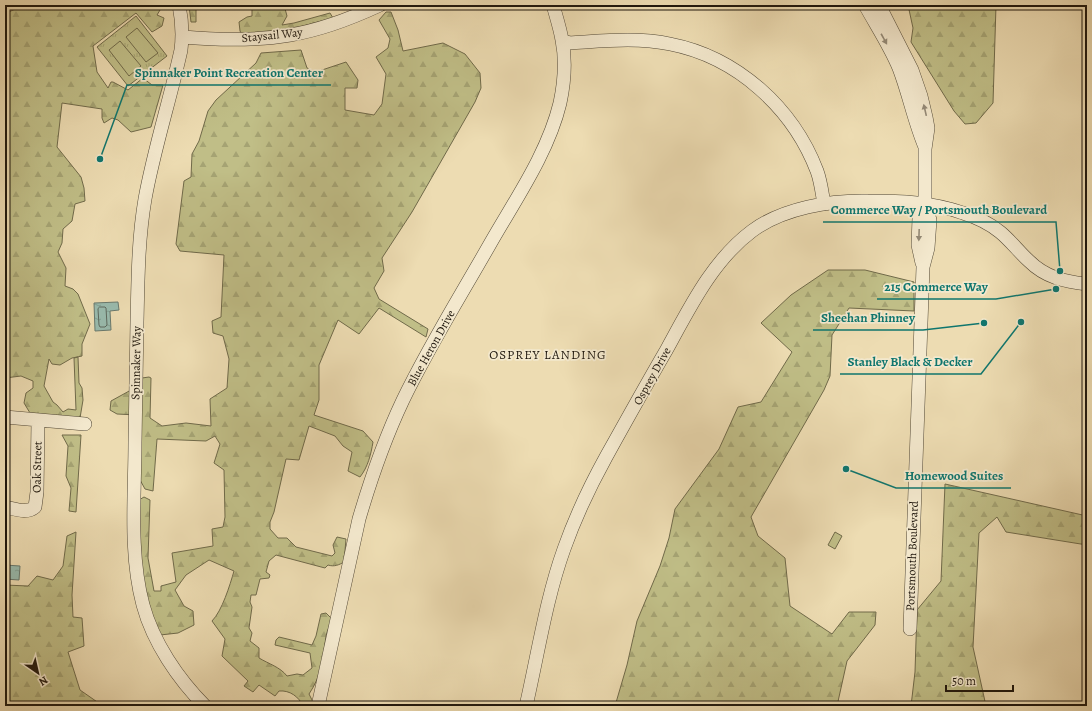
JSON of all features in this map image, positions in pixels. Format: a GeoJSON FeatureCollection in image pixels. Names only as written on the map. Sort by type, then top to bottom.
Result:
{"type":"FeatureCollection","features":[{"type":"Feature","properties":{"kind":"street","name":"Spinnaker Way"},"geometry":{"type":"LineString","coordinates":[[179,5],[183,37],[177,68],[150,175],[142,221],[138,283],[134,535],[137,579],[147,617],[155,636],[171,665],[189,689],[205,706]]}},
{"type":"Feature","properties":{"kind":"street","name":"Staysail Way"},"geometry":{"type":"LineString","coordinates":[[183,37],[240,39],[289,36],[339,21],[380,5]]}},
{"type":"Feature","properties":{"kind":"street","name":"Blue Heron Drive"},"geometry":{"type":"LineString","coordinates":[[318,706],[351,552],[367,491],[395,418],[413,381],[461,294],[537,163],[548,140],[560,104],[564,60],[563,41],[553,5]]}},
{"type":"Feature","properties":{"kind":"street","name":"Portsmouth Boulevard"},"geometry":{"type":"LineString","coordinates":[[865,5],[898,66],[925,149]]}},
{"type":"Feature","properties":{"kind":"street","name":"Portsmouth Boulevard"},"geometry":{"type":"LineString","coordinates":[[879,5],[907,58],[921,96],[928,128],[925,149],[925,203],[919,218],[918,245],[923,267],[910,629]]}},
{"type":"Feature","properties":{"kind":"street"},"geometry":{"type":"LineString","coordinates":[[563,41],[570,43],[628,40],[670,44],[698,51],[738,71],[751,81],[776,105],[801,139],[818,172],[824,204]]}},
{"type":"Feature","properties":{"kind":"street","name":"Osprey Drive"},"geometry":{"type":"LineString","coordinates":[[526,706],[551,593],[568,537],[601,466],[687,313],[721,261],[749,233],[764,223],[778,217],[824,204],[861,200],[925,203],[963,213],[984,222],[1000,232],[1029,262],[1038,268],[1058,279],[1067,282],[1087,284]]}},
{"type":"Feature","properties":{"kind":"street"},"geometry":{"type":"LineString","coordinates":[[5,417],[85,424]]}},
{"type":"Feature","properties":{"kind":"street","name":"Oak Street"},"geometry":{"type":"LineString","coordinates":[[5,507],[31,511],[35,507],[38,421]]}},
{"type":"Feature","properties":{"kind":"green space"},"geometry":{"type":"Polygon","coordinates":[[[23,5],[163,5],[157,15],[164,18],[162,26],[152,32],[136,13],[93,46],[97,72],[108,88],[111,82],[113,82],[128,90],[143,78],[152,85],[163,85],[151,127],[131,132],[118,120],[112,118],[104,123],[102,118],[102,109],[62,103],[57,147],[81,177],[85,201],[75,204],[72,221],[63,229],[62,243],[58,252],[66,268],[65,286],[73,289],[78,294],[90,324],[82,344],[82,356],[72,358],[60,365],[52,364],[49,359],[44,386],[53,402],[63,412],[68,409],[76,410],[74,358],[78,357],[79,383],[82,388],[83,400],[80,418],[30,413],[24,403],[26,393],[33,388],[33,381],[21,376],[5,378],[5,14],[23,5]]]}},
{"type":"Feature","properties":{"kind":"green space"},"geometry":{"type":"Polygon","coordinates":[[[189,5],[196,5],[196,22],[191,22],[189,5]]]}},
{"type":"Feature","properties":{"kind":"green space"},"geometry":{"type":"Polygon","coordinates":[[[252,5],[284,5],[287,16],[282,25],[330,13],[333,18],[285,31],[242,35],[239,22],[252,16],[252,5]]]}},
{"type":"Feature","properties":{"kind":"green space"},"geometry":{"type":"Polygon","coordinates":[[[908,5],[996,5],[993,103],[976,123],[965,124],[954,111],[911,42],[913,28],[908,5]]]}},
{"type":"Feature","properties":{"kind":"green space"},"geometry":{"type":"Polygon","coordinates":[[[386,12],[391,12],[398,30],[403,51],[443,43],[465,54],[480,73],[481,88],[475,102],[412,212],[382,258],[384,271],[374,288],[379,299],[428,329],[426,337],[379,308],[359,334],[338,320],[319,365],[319,400],[314,415],[363,431],[373,442],[365,469],[360,477],[348,471],[352,452],[343,446],[335,436],[309,426],[299,460],[286,459],[274,512],[270,522],[270,529],[278,538],[287,538],[296,547],[332,556],[335,553],[333,545],[337,537],[346,539],[344,562],[332,566],[328,565],[325,568],[276,555],[269,561],[266,572],[270,575],[269,578],[260,579],[256,595],[251,595],[250,602],[252,607],[249,628],[252,633],[250,641],[259,648],[259,658],[278,668],[287,676],[297,674],[303,675],[312,668],[310,653],[275,645],[276,640],[279,637],[312,645],[316,636],[321,614],[326,613],[331,618],[326,636],[323,659],[317,680],[309,694],[313,702],[312,706],[303,706],[297,697],[287,692],[279,691],[275,696],[259,685],[253,692],[244,686],[248,681],[222,656],[225,639],[212,621],[219,611],[234,571],[209,560],[186,575],[175,590],[184,606],[193,611],[194,625],[178,633],[160,635],[142,589],[139,500],[144,497],[150,500],[148,558],[154,591],[161,591],[161,586],[176,582],[172,553],[213,546],[212,529],[223,527],[225,517],[224,470],[214,463],[220,444],[215,436],[206,441],[157,439],[153,491],[145,489],[139,478],[137,415],[117,414],[110,410],[111,401],[131,390],[142,378],[149,377],[151,378],[150,418],[162,426],[186,423],[211,426],[210,399],[227,388],[229,359],[223,336],[213,333],[212,321],[221,317],[224,255],[180,251],[176,244],[184,181],[191,177],[192,154],[199,141],[208,111],[216,100],[256,63],[261,53],[301,50],[307,68],[316,72],[346,62],[358,80],[357,88],[345,88],[345,110],[374,115],[382,104],[386,74],[376,57],[388,48],[390,39],[379,20],[386,12]]]}},
{"type":"Feature","properties":{"kind":"green space"},"geometry":{"type":"Polygon","coordinates":[[[136,16],[167,56],[128,86],[97,47],[136,16]]]}},
{"type":"Feature","properties":{"kind":"green space"},"geometry":{"type":"Polygon","coordinates":[[[137,28],[158,53],[146,62],[126,37],[137,28]]]}},
{"type":"Feature","properties":{"kind":"green space"},"geometry":{"type":"Polygon","coordinates":[[[120,41],[141,66],[129,76],[109,50],[120,41]]]}},
{"type":"Feature","properties":{"kind":"green space"},"geometry":{"type":"Polygon","coordinates":[[[828,270],[865,270],[914,282],[914,311],[849,308],[832,335],[830,376],[824,390],[751,517],[758,536],[785,558],[790,606],[832,634],[849,612],[876,612],[875,625],[847,661],[837,706],[615,706],[627,665],[637,621],[660,566],[669,538],[675,509],[719,449],[738,407],[761,402],[792,352],[761,323],[791,295],[828,270]]]}},
{"type":"Feature","properties":{"kind":"green space"},"geometry":{"type":"Polygon","coordinates":[[[62,435],[81,435],[76,512],[69,511],[71,488],[66,476],[68,446],[62,435]]]}},
{"type":"Feature","properties":{"kind":"green space"},"geometry":{"type":"Polygon","coordinates":[[[945,484],[1087,516],[1087,545],[1006,532],[997,517],[979,533],[973,647],[986,706],[911,706],[915,672],[917,610],[941,581],[945,484]]]}},
{"type":"Feature","properties":{"kind":"green space"},"geometry":{"type":"Polygon","coordinates":[[[76,532],[72,595],[73,617],[82,618],[84,646],[68,652],[80,690],[103,706],[5,706],[5,585],[28,586],[37,576],[53,580],[63,566],[67,536],[76,532]]]}},
{"type":"Feature","properties":{"kind":"green space"},"geometry":{"type":"Polygon","coordinates":[[[835,532],[842,536],[835,549],[828,545],[835,532]]]}},
{"type":"Feature","properties":{"kind":"water"},"geometry":{"type":"Polygon","coordinates":[[[118,302],[119,310],[110,311],[111,330],[95,331],[94,303],[118,302]]]}},
{"type":"Feature","properties":{"kind":"water"},"geometry":{"type":"Polygon","coordinates":[[[5,565],[20,566],[19,580],[5,579],[5,565]]]}},
{"type":"Feature","properties":{"kind":"place","name":"Spinnaker Point Recreation Center"},"geometry":{"type":"Point","coordinates":[100,159]}},
{"type":"Feature","properties":{"kind":"place","name":"Commerce Way / Portsmouth Boulevard"},"geometry":{"type":"Point","coordinates":[1060,271]}},
{"type":"Feature","properties":{"kind":"place","name":"215 Commerce Way"},"geometry":{"type":"Point","coordinates":[1056,289]}},
{"type":"Feature","properties":{"kind":"place","name":"Stanley Black & Decker"},"geometry":{"type":"Point","coordinates":[1021,322]}},
{"type":"Feature","properties":{"kind":"place","name":"Sheehan Phinney"},"geometry":{"type":"Point","coordinates":[984,323]}},
{"type":"Feature","properties":{"kind":"place","name":"Homewood Suites"},"geometry":{"type":"Point","coordinates":[846,469]}},
{"type":"Feature","properties":{"kind":"district","name":"OSPREY LANDING"},"geometry":{"type":"Point","coordinates":[548,354]}}]}
